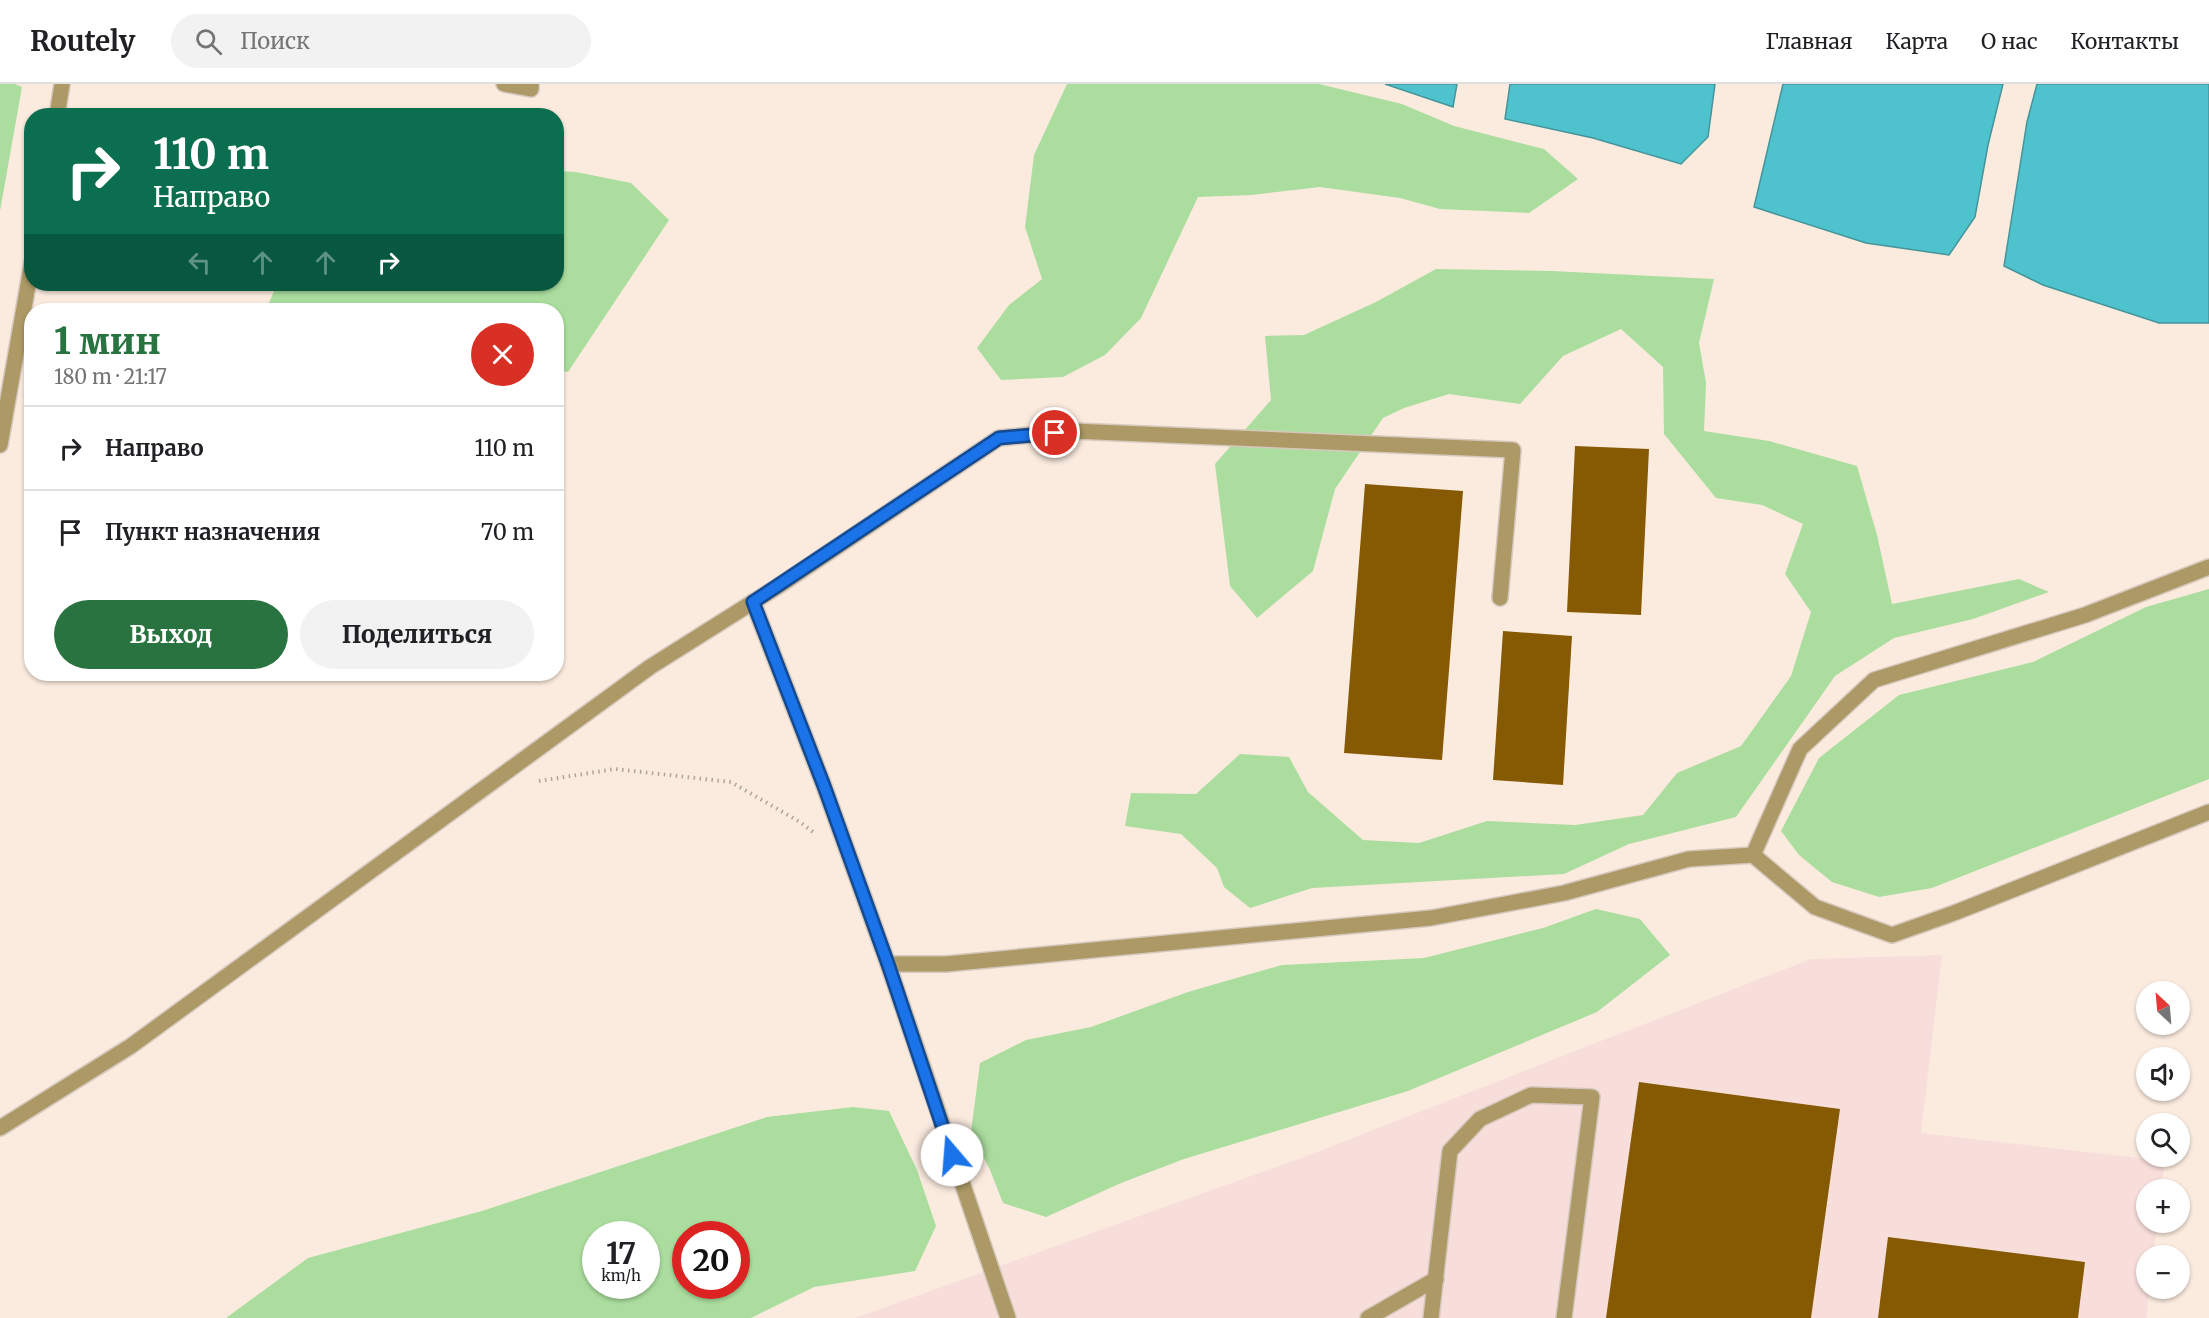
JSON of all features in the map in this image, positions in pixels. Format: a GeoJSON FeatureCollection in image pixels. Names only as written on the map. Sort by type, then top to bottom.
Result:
{"type":"FeatureCollection","features":[{"type":"Feature","properties":{"kind":"lane"},"geometry":{"type":"LineString","coordinates":[[58,108],[62,84]]}},
{"type":"Feature","properties":{"kind":"lane"},"geometry":{"type":"LineString","coordinates":[[504,84],[531,89],[531,84]]}},
{"type":"Feature","properties":{"kind":"lane"},"geometry":{"type":"LineString","coordinates":[[0,445],[24,308]]}},
{"type":"Feature","properties":{"kind":"lane"},"geometry":{"type":"LineString","coordinates":[[0,1128],[131,1046],[650,667],[753,602],[999,438],[1074,431],[1513,450],[1500,598]]}},
{"type":"Feature","properties":{"kind":"lane"},"geometry":{"type":"LineString","coordinates":[[1753,855],[1800,749],[1874,680],[2085,615],[2209,567]]}},
{"type":"Feature","properties":{"kind":"lane"},"geometry":{"type":"LineString","coordinates":[[753,602],[824,786],[888,964],[1008,1318]]}},
{"type":"Feature","properties":{"kind":"lane"},"geometry":{"type":"LineString","coordinates":[[888,964],[946,964],[1431,918],[1564,893],[1689,859],[1753,855],[1815,907],[1892,935],[1954,913],[2209,812]]}},
{"type":"Feature","properties":{"kind":"lane"},"geometry":{"type":"LineString","coordinates":[[1431,1318],[1450,1151],[1480,1119],[1531,1095],[1592,1097],[1564,1318]]}},
{"type":"Feature","properties":{"kind":"lane"},"geometry":{"type":"LineString","coordinates":[[1368,1318],[1436,1280]]}},
{"type":"Feature","properties":{"kind":"path"},"geometry":{"type":"LineString","coordinates":[[538,781],[615,770],[731,782],[800,822],[818,836]]}},
{"type":"Feature","properties":{"kind":"shaded area"},"geometry":{"type":"Polygon","coordinates":[[[1942,955],[1921,1133],[2136,1158],[2136,1167],[2164,1167],[2162,1179],[2136,1179],[2136,1233],[2156,1233],[2155,1245],[2136,1245],[2136,1299],[2149,1299],[2146,1318],[855,1318],[1304,1157],[1811,959],[1942,955]]]}},
{"type":"Feature","properties":{"kind":"green space"},"geometry":{"type":"Polygon","coordinates":[[[0,84],[15,84],[22,87],[0,211],[0,84]]]}},
{"type":"Feature","properties":{"kind":"green space"},"geometry":{"type":"Polygon","coordinates":[[[1067,84],[1319,84],[1402,104],[1454,126],[1544,149],[1578,179],[1529,213],[1440,209],[1400,198],[1320,187],[1251,195],[1198,197],[1141,318],[1105,355],[1063,377],[1001,380],[977,348],[1009,305],[1042,279],[1025,227],[1034,155],[1067,84]]]}},
{"type":"Feature","properties":{"kind":"green space"},"geometry":{"type":"Polygon","coordinates":[[[564,171],[631,183],[669,220],[568,372],[564,371],[564,303],[269,303],[274,291],[564,291],[564,171]]]}},
{"type":"Feature","properties":{"kind":"green space"},"geometry":{"type":"Polygon","coordinates":[[[1436,269],[1552,271],[1714,279],[1699,343],[1706,383],[1704,431],[1769,441],[1857,466],[1877,535],[1892,604],[2019,579],[2049,592],[1973,619],[1894,638],[1835,676],[1736,817],[1629,844],[1564,874],[1312,888],[1250,908],[1224,887],[1217,868],[1181,834],[1125,826],[1131,793],[1196,794],[1240,754],[1289,757],[1308,792],[1363,840],[1419,843],[1487,821],[1575,825],[1643,815],[1677,773],[1741,746],[1791,676],[1811,612],[1785,574],[1803,524],[1762,505],[1716,498],[1664,434],[1663,367],[1621,329],[1563,356],[1520,404],[1449,394],[1404,408],[1383,418],[1335,489],[1313,571],[1257,618],[1230,586],[1215,464],[1271,400],[1265,336],[1304,335],[1376,302],[1436,269]]]}},
{"type":"Feature","properties":{"kind":"green space"},"geometry":{"type":"Polygon","coordinates":[[[2209,589],[2209,779],[1932,888],[1879,897],[1832,882],[1799,855],[1781,831],[1819,758],[1899,695],[2033,662],[2146,607],[2209,589]]]}},
{"type":"Feature","properties":{"kind":"green space"},"geometry":{"type":"Polygon","coordinates":[[[1596,909],[1640,919],[1670,955],[1597,1012],[1408,1091],[1184,1159],[1121,1183],[1046,1217],[1003,1203],[971,1132],[980,1063],[1026,1040],[1091,1027],[1188,992],[1282,965],[1424,958],[1543,928],[1596,909]]]}},
{"type":"Feature","properties":{"kind":"green space"},"geometry":{"type":"Polygon","coordinates":[[[853,1107],[889,1111],[917,1170],[936,1226],[915,1271],[814,1287],[751,1318],[226,1318],[308,1258],[482,1211],[767,1117],[853,1107]]]}},
{"type":"Feature","properties":{"kind":"water"},"geometry":{"type":"Polygon","coordinates":[[[1385,84],[1457,84],[1453,107],[1385,84]]]}},
{"type":"Feature","properties":{"kind":"water"},"geometry":{"type":"Polygon","coordinates":[[[1510,84],[1715,84],[1708,137],[1681,164],[1593,138],[1505,119],[1510,84]]]}},
{"type":"Feature","properties":{"kind":"water"},"geometry":{"type":"Polygon","coordinates":[[[1783,84],[2003,84],[1988,145],[1975,217],[1949,255],[1866,243],[1754,207],[1783,84]]]}},
{"type":"Feature","properties":{"kind":"water"},"geometry":{"type":"Polygon","coordinates":[[[2037,84],[2209,84],[2209,323],[2159,323],[2043,285],[2004,266],[2027,122],[2037,84]]]}},
{"type":"Feature","properties":{"kind":"building"},"geometry":{"type":"Polygon","coordinates":[[[1575,446],[1649,449],[1641,615],[1567,612],[1575,446]]]}},
{"type":"Feature","properties":{"kind":"building"},"geometry":{"type":"Polygon","coordinates":[[[1365,484],[1463,491],[1442,760],[1344,753],[1365,484]]]}},
{"type":"Feature","properties":{"kind":"building"},"geometry":{"type":"Polygon","coordinates":[[[1503,631],[1572,636],[1563,785],[1493,780],[1503,631]]]}},
{"type":"Feature","properties":{"kind":"building"},"geometry":{"type":"Polygon","coordinates":[[[1639,1082],[1840,1109],[1811,1318],[1606,1318],[1639,1082]]]}},
{"type":"Feature","properties":{"kind":"building"},"geometry":{"type":"Polygon","coordinates":[[[1888,1237],[2085,1262],[2078,1318],[1878,1318],[1888,1237]]]}},
{"type":"Feature","properties":{"kind":"route"},"geometry":{"type":"LineString","coordinates":[[952,1155],[888,964],[824,786],[753,602],[999,438],[1055,433]]}}]}
